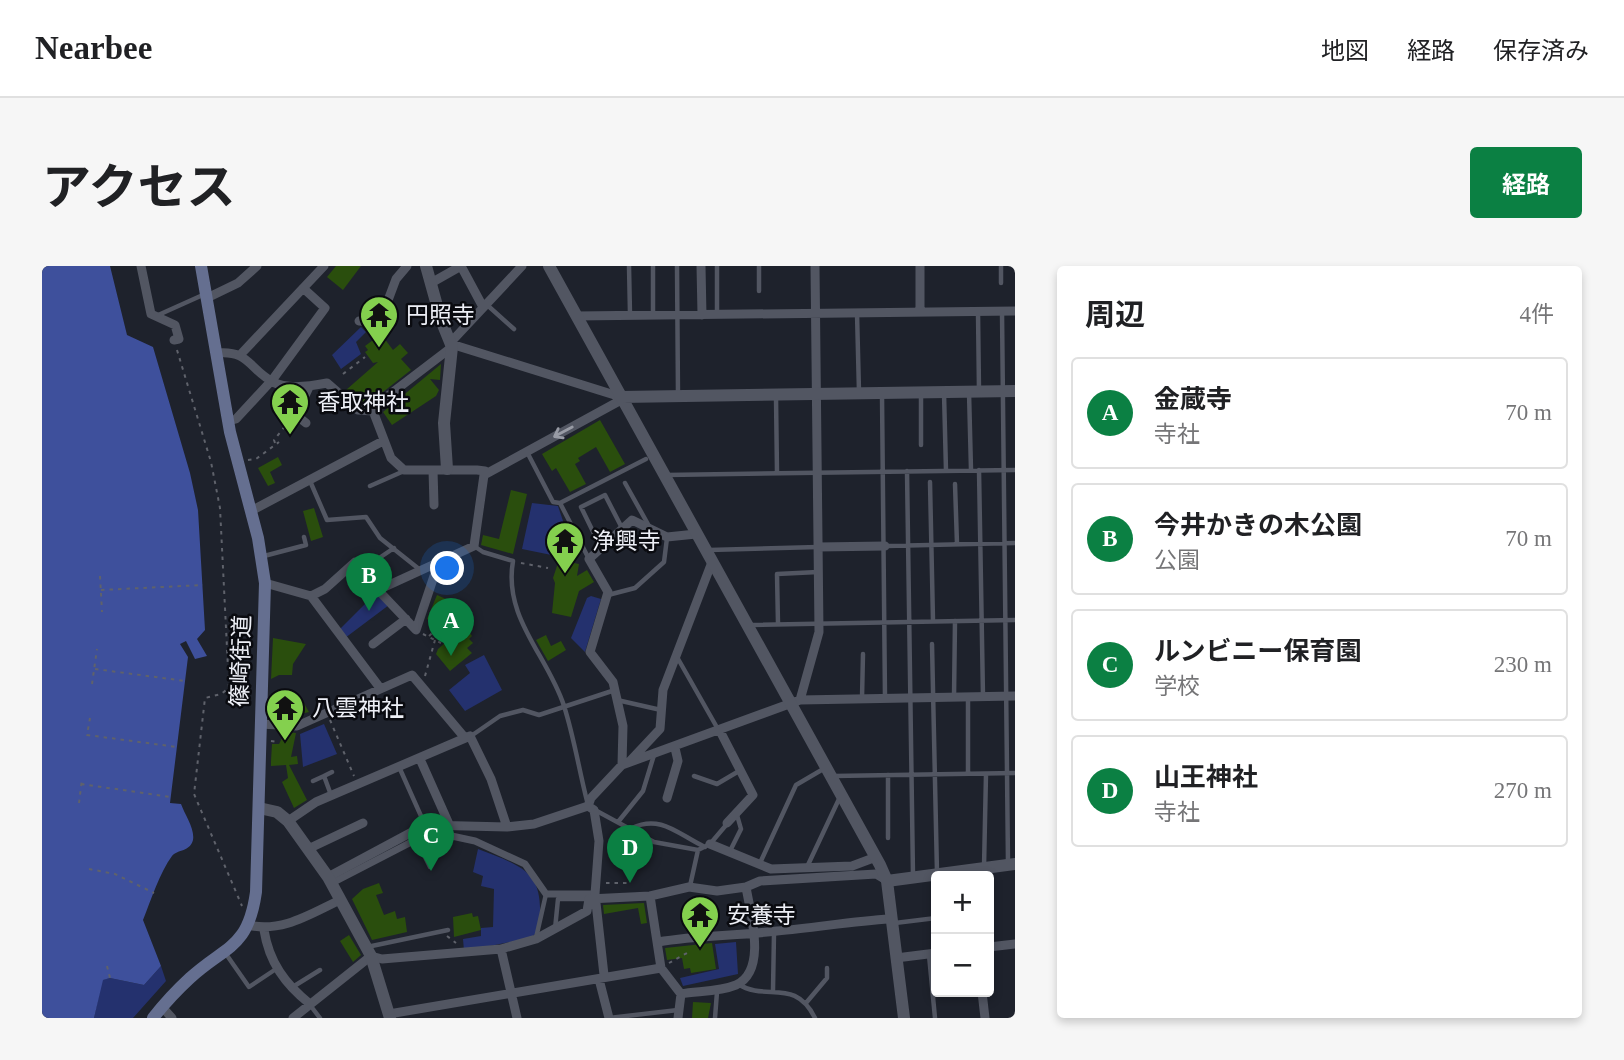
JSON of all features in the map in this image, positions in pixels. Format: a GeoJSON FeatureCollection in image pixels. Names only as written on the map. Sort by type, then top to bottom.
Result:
{"type":"FeatureCollection","features":[{"type":"Feature","properties":{"kind":"main road","name":"篠崎街道"},"geometry":{"type":"LineString","coordinates":[[201,266],[228,421],[251,511],[265,583],[256,892],[248,926]]}},
{"type":"Feature","properties":{"kind":"main road"},"geometry":{"type":"LineString","coordinates":[[153,1018],[191,977],[226,953],[248,926]]}},
{"type":"Feature","properties":{"kind":"street"},"geometry":{"type":"LineString","coordinates":[[141,266],[151,314],[175,325],[179,339],[174,340]]}},
{"type":"Feature","properties":{"kind":"street"},"geometry":{"type":"LineString","coordinates":[[206,295],[238,283],[257,266]]}},
{"type":"Feature","properties":{"kind":"street"},"geometry":{"type":"LineString","coordinates":[[359,321],[376,323],[381,319],[396,279],[407,266]]}},
{"type":"Feature","properties":{"kind":"street"},"geometry":{"type":"LineString","coordinates":[[426,266],[451,344],[440,470],[434,505]]}},
{"type":"Feature","properties":{"kind":"street"},"geometry":{"type":"LineString","coordinates":[[431,284],[461,266],[484,305]]}},
{"type":"Feature","properties":{"kind":"street"},"geometry":{"type":"LineString","coordinates":[[378,590],[474,546],[485,471],[404,470],[391,458],[373,411],[376,405],[451,344],[522,266]]}},
{"type":"Feature","properties":{"kind":"street"},"geometry":{"type":"LineString","coordinates":[[549,266],[746,625],[794,701],[827,772],[876,857],[887,881],[904,1018]]}},
{"type":"Feature","properties":{"kind":"street"},"geometry":{"type":"LineString","coordinates":[[701,266],[702,315]]}},
{"type":"Feature","properties":{"kind":"street"},"geometry":{"type":"LineString","coordinates":[[794,701],[819,624],[815,266]]}},
{"type":"Feature","properties":{"kind":"street"},"geometry":{"type":"LineString","coordinates":[[920,266],[920,312]]}},
{"type":"Feature","properties":{"kind":"street"},"geometry":{"type":"LineString","coordinates":[[241,354],[322,267]]}},
{"type":"Feature","properties":{"kind":"street"},"geometry":{"type":"LineString","coordinates":[[228,421],[236,419],[270,381],[325,308],[303,288]]}},
{"type":"Feature","properties":{"kind":"street"},"geometry":{"type":"LineString","coordinates":[[576,316],[1015,311]]}},
{"type":"Feature","properties":{"kind":"street"},"geometry":{"type":"LineString","coordinates":[[451,344],[622,398],[1009,391]]}},
{"type":"Feature","properties":{"kind":"street"},"geometry":{"type":"LineString","coordinates":[[217,353],[241,354],[270,381],[309,387],[327,383],[358,410],[373,411]]}},
{"type":"Feature","properties":{"kind":"street"},"geometry":{"type":"LineString","coordinates":[[306,423],[296,415],[309,387]]}},
{"type":"Feature","properties":{"kind":"street"},"geometry":{"type":"LineString","coordinates":[[484,475],[622,398]]}},
{"type":"Feature","properties":{"kind":"street"},"geometry":{"type":"LineString","coordinates":[[251,511],[383,441]]}},
{"type":"Feature","properties":{"kind":"street"},"geometry":{"type":"LineString","coordinates":[[625,764],[623,726],[614,696],[613,682],[590,652],[608,595],[589,559],[632,520],[667,537],[696,534]]}},
{"type":"Feature","properties":{"kind":"street"},"geometry":{"type":"LineString","coordinates":[[818,547],[885,546]]}},
{"type":"Feature","properties":{"kind":"street"},"geometry":{"type":"LineString","coordinates":[[311,596],[325,589],[355,562],[416,630],[439,561]]}},
{"type":"Feature","properties":{"kind":"street"},"geometry":{"type":"LineString","coordinates":[[369,952],[382,959],[501,949],[536,939],[587,911],[593,897],[599,841],[591,798],[660,729],[663,690],[712,562]]}},
{"type":"Feature","properties":{"kind":"street"},"geometry":{"type":"LineString","coordinates":[[265,583],[311,596],[380,688]]}},
{"type":"Feature","properties":{"kind":"street"},"geometry":{"type":"LineString","coordinates":[[373,644],[406,619]]}},
{"type":"Feature","properties":{"kind":"street"},"geometry":{"type":"LineString","coordinates":[[260,723],[297,726],[412,675],[468,737],[491,779],[507,827]]}},
{"type":"Feature","properties":{"kind":"street"},"geometry":{"type":"LineString","coordinates":[[625,764],[720,732],[794,701],[1011,696]]}},
{"type":"Feature","properties":{"kind":"street"},"geometry":{"type":"LineString","coordinates":[[720,732],[753,795],[727,823]]}},
{"type":"Feature","properties":{"kind":"street"},"geometry":{"type":"LineString","coordinates":[[288,821],[331,795],[358,787],[468,737]]}},
{"type":"Feature","properties":{"kind":"street"},"geometry":{"type":"LineString","coordinates":[[667,798],[678,761],[675,748]]}},
{"type":"Feature","properties":{"kind":"street"},"geometry":{"type":"LineString","coordinates":[[421,760],[449,824]]}},
{"type":"Feature","properties":{"kind":"street"},"geometry":{"type":"LineString","coordinates":[[259,808],[277,812],[288,821],[332,879],[340,900],[369,952],[389,1016],[661,966]]}},
{"type":"Feature","properties":{"kind":"street"},"geometry":{"type":"LineString","coordinates":[[332,879],[414,836],[425,825],[507,827],[534,824],[591,808]]}},
{"type":"Feature","properties":{"kind":"street"},"geometry":{"type":"LineString","coordinates":[[309,849],[363,822]]}},
{"type":"Feature","properties":{"kind":"street"},"geometry":{"type":"LineString","coordinates":[[414,836],[447,835],[485,846],[525,864],[545,894],[650,896],[689,887],[717,891],[746,887],[760,881],[876,874],[887,881],[931,874]]}},
{"type":"Feature","properties":{"kind":"street"},"geometry":{"type":"LineString","coordinates":[[708,845],[730,851],[771,869],[852,866],[876,857]]}},
{"type":"Feature","properties":{"kind":"street"},"geometry":{"type":"LineString","coordinates":[[975,871],[1012,864]]}},
{"type":"Feature","properties":{"kind":"street"},"geometry":{"type":"LineString","coordinates":[[681,994],[738,984],[754,958],[754,932],[746,887]]}},
{"type":"Feature","properties":{"kind":"street"},"geometry":{"type":"LineString","coordinates":[[650,896],[661,966],[681,994],[678,1014]]}},
{"type":"Feature","properties":{"kind":"street"},"geometry":{"type":"LineString","coordinates":[[593,897],[604,975],[601,979],[608,1018]]}},
{"type":"Feature","properties":{"kind":"street"},"geometry":{"type":"LineString","coordinates":[[248,926],[264,930],[285,926],[340,900]]}},
{"type":"Feature","properties":{"kind":"street"},"geometry":{"type":"LineString","coordinates":[[658,942],[698,935],[774,932],[812,925],[891,921]]}},
{"type":"Feature","properties":{"kind":"street"},"geometry":{"type":"LineString","coordinates":[[264,930],[276,969],[290,988],[310,1004]]}},
{"type":"Feature","properties":{"kind":"street"},"geometry":{"type":"LineString","coordinates":[[994,946],[1015,944]]}},
{"type":"Feature","properties":{"kind":"street"},"geometry":{"type":"LineString","coordinates":[[501,949],[517,1018]]}},
{"type":"Feature","properties":{"kind":"street"},"geometry":{"type":"LineString","coordinates":[[293,1018],[369,952]]}},
{"type":"Feature","properties":{"kind":"street"},"geometry":{"type":"LineString","coordinates":[[896,958],[931,954]]}},
{"type":"Feature","properties":{"kind":"street"},"geometry":{"type":"LineString","coordinates":[[983,997],[985,1018]]}},
{"type":"Feature","properties":{"kind":"street"},"geometry":{"type":"LineString","coordinates":[[162,1007],[172,1018]]}},
{"type":"Feature","properties":{"kind":"lane"},"geometry":{"type":"LineString","coordinates":[[629,266],[630,316]]}},
{"type":"Feature","properties":{"kind":"lane"},"geometry":{"type":"LineString","coordinates":[[653,266],[653,316]]}},
{"type":"Feature","properties":{"kind":"lane"},"geometry":{"type":"LineString","coordinates":[[677,266],[678,396]]}},
{"type":"Feature","properties":{"kind":"lane"},"geometry":{"type":"LineString","coordinates":[[717,266],[717,315]]}},
{"type":"Feature","properties":{"kind":"lane"},"geometry":{"type":"LineString","coordinates":[[759,266],[759,291]]}},
{"type":"Feature","properties":{"kind":"lane"},"geometry":{"type":"LineString","coordinates":[[1001,266],[1002,283]]}},
{"type":"Feature","properties":{"kind":"lane"},"geometry":{"type":"LineString","coordinates":[[155,317],[206,295]]}},
{"type":"Feature","properties":{"kind":"lane"},"geometry":{"type":"LineString","coordinates":[[484,305],[514,329]]}},
{"type":"Feature","properties":{"kind":"lane"},"geometry":{"type":"LineString","coordinates":[[971,470],[978,311]]}},
{"type":"Feature","properties":{"kind":"lane"},"geometry":{"type":"LineString","coordinates":[[1002,311],[1009,391],[1004,470],[1006,621],[1011,696],[1007,773],[1012,864]]}},
{"type":"Feature","properties":{"kind":"lane"},"geometry":{"type":"LineString","coordinates":[[857,312],[859,393]]}},
{"type":"Feature","properties":{"kind":"lane"},"geometry":{"type":"LineString","coordinates":[[920,392],[922,445]]}},
{"type":"Feature","properties":{"kind":"lane"},"geometry":{"type":"LineString","coordinates":[[944,392],[946,471]]}},
{"type":"Feature","properties":{"kind":"lane"},"geometry":{"type":"LineString","coordinates":[[881,393],[885,698]]}},
{"type":"Feature","properties":{"kind":"lane"},"geometry":{"type":"LineString","coordinates":[[776,394],[777,473]]}},
{"type":"Feature","properties":{"kind":"lane"},"geometry":{"type":"LineString","coordinates":[[526,451],[553,502],[560,503],[646,459]]}},
{"type":"Feature","properties":{"kind":"lane"},"geometry":{"type":"LineString","coordinates":[[370,486],[404,470]]}},
{"type":"Feature","properties":{"kind":"lane"},"geometry":{"type":"LineString","coordinates":[[979,470],[983,696]]}},
{"type":"Feature","properties":{"kind":"lane"},"geometry":{"type":"LineString","coordinates":[[664,475],[1015,470]]}},
{"type":"Feature","properties":{"kind":"lane"},"geometry":{"type":"LineString","coordinates":[[907,471],[913,877]]}},
{"type":"Feature","properties":{"kind":"lane"},"geometry":{"type":"LineString","coordinates":[[310,481],[327,520],[366,517],[380,538],[419,569]]}},
{"type":"Feature","properties":{"kind":"lane"},"geometry":{"type":"LineString","coordinates":[[930,482],[933,621]]}},
{"type":"Feature","properties":{"kind":"lane"},"geometry":{"type":"LineString","coordinates":[[625,483],[651,530]]}},
{"type":"Feature","properties":{"kind":"lane"},"geometry":{"type":"LineString","coordinates":[[956,484],[957,544]]}},
{"type":"Feature","properties":{"kind":"lane"},"geometry":{"type":"LineString","coordinates":[[601,548],[581,507],[605,495],[622,529]]}},
{"type":"Feature","properties":{"kind":"lane"},"geometry":{"type":"LineString","coordinates":[[560,503],[589,559]]}},
{"type":"Feature","properties":{"kind":"lane"},"geometry":{"type":"LineString","coordinates":[[261,557],[306,545],[304,537]]}},
{"type":"Feature","properties":{"kind":"lane"},"geometry":{"type":"LineString","coordinates":[[608,595],[635,589],[664,562],[667,537]]}},
{"type":"Feature","properties":{"kind":"lane"},"geometry":{"type":"LineString","coordinates":[[885,546],[1015,543]]}},
{"type":"Feature","properties":{"kind":"lane"},"geometry":{"type":"LineString","coordinates":[[474,546],[483,552],[513,561],[510,590],[517,615],[564,706],[591,808],[654,842],[698,850],[708,845],[727,823]]}},
{"type":"Feature","properties":{"kind":"lane"},"geometry":{"type":"LineString","coordinates":[[705,550],[818,547]]}},
{"type":"Feature","properties":{"kind":"lane"},"geometry":{"type":"LineString","coordinates":[[362,570],[394,548]]}},
{"type":"Feature","properties":{"kind":"lane"},"geometry":{"type":"LineString","coordinates":[[778,624],[777,574],[819,572]]}},
{"type":"Feature","properties":{"kind":"lane"},"geometry":{"type":"LineString","coordinates":[[746,625],[1015,620]]}},
{"type":"Feature","properties":{"kind":"lane"},"geometry":{"type":"LineString","coordinates":[[954,697],[955,621]]}},
{"type":"Feature","properties":{"kind":"lane"},"geometry":{"type":"LineString","coordinates":[[932,644],[937,871]]}},
{"type":"Feature","properties":{"kind":"lane"},"geometry":{"type":"LineString","coordinates":[[862,699],[863,654]]}},
{"type":"Feature","properties":{"kind":"lane"},"geometry":{"type":"LineString","coordinates":[[676,657],[720,732]]}},
{"type":"Feature","properties":{"kind":"lane"},"geometry":{"type":"LineString","coordinates":[[468,737],[500,716],[523,710],[539,715],[564,706],[614,696],[661,710]]}},
{"type":"Feature","properties":{"kind":"lane"},"geometry":{"type":"LineString","coordinates":[[968,697],[968,774]]}},
{"type":"Feature","properties":{"kind":"lane"},"geometry":{"type":"LineString","coordinates":[[618,822],[643,791],[654,755]]}},
{"type":"Feature","properties":{"kind":"lane"},"geometry":{"type":"LineString","coordinates":[[400,768],[425,825]]}},
{"type":"Feature","properties":{"kind":"lane"},"geometry":{"type":"LineString","coordinates":[[694,776],[717,784],[739,771]]}},
{"type":"Feature","properties":{"kind":"lane"},"geometry":{"type":"LineString","coordinates":[[313,780],[332,772]]}},
{"type":"Feature","properties":{"kind":"lane"},"geometry":{"type":"LineString","coordinates":[[759,864],[796,785],[827,772],[888,775],[1015,773]]}},
{"type":"Feature","properties":{"kind":"lane"},"geometry":{"type":"LineString","coordinates":[[984,868],[986,774]]}},
{"type":"Feature","properties":{"kind":"lane"},"geometry":{"type":"LineString","coordinates":[[888,775],[888,838]]}},
{"type":"Feature","properties":{"kind":"lane"},"geometry":{"type":"LineString","coordinates":[[324,776],[331,795]]}},
{"type":"Feature","properties":{"kind":"lane"},"geometry":{"type":"LineString","coordinates":[[807,867],[841,796]]}},
{"type":"Feature","properties":{"kind":"lane"},"geometry":{"type":"LineString","coordinates":[[730,851],[741,829],[736,814]]}},
{"type":"Feature","properties":{"kind":"lane"},"geometry":{"type":"LineString","coordinates":[[631,828],[645,821],[657,823],[708,845]]}},
{"type":"Feature","properties":{"kind":"lane"},"geometry":{"type":"LineString","coordinates":[[414,836],[430,867]]}},
{"type":"Feature","properties":{"kind":"lane"},"geometry":{"type":"LineString","coordinates":[[689,887],[698,850]]}},
{"type":"Feature","properties":{"kind":"lane"},"geometry":{"type":"LineString","coordinates":[[536,939],[545,894]]}},
{"type":"Feature","properties":{"kind":"lane"},"geometry":{"type":"LineString","coordinates":[[555,930],[558,899],[593,897]]}},
{"type":"Feature","properties":{"kind":"lane"},"geometry":{"type":"LineString","coordinates":[[891,921],[931,918]]}},
{"type":"Feature","properties":{"kind":"lane"},"geometry":{"type":"LineString","coordinates":[[369,952],[447,930]]}},
{"type":"Feature","properties":{"kind":"lane"},"geometry":{"type":"LineString","coordinates":[[773,990],[774,932]]}},
{"type":"Feature","properties":{"kind":"lane"},"geometry":{"type":"LineString","coordinates":[[226,953],[249,987],[276,969]]}},
{"type":"Feature","properties":{"kind":"lane"},"geometry":{"type":"LineString","coordinates":[[806,1003],[827,978],[827,968]]}},
{"type":"Feature","properties":{"kind":"lane"},"geometry":{"type":"LineString","coordinates":[[290,988],[320,970]]}},
{"type":"Feature","properties":{"kind":"lane"},"geometry":{"type":"LineString","coordinates":[[738,984],[749,989],[773,990],[794,995],[806,1003],[815,1018]]}},
{"type":"Feature","properties":{"kind":"lane"},"geometry":{"type":"LineString","coordinates":[[715,1018],[717,992]]}},
{"type":"Feature","properties":{"kind":"lane"},"geometry":{"type":"LineString","coordinates":[[934,997],[935,1018]]}},
{"type":"Feature","properties":{"kind":"lane"},"geometry":{"type":"LineString","coordinates":[[310,1004],[320,1018]]}},
{"type":"Feature","properties":{"kind":"lane"},"geometry":{"type":"LineString","coordinates":[[608,1018],[678,1014]]}},
{"type":"Feature","properties":{"kind":"path"},"geometry":{"type":"LineString","coordinates":[[174,340],[211,462],[224,556],[229,683],[224,693],[205,698],[194,794],[245,912]]}},
{"type":"Feature","properties":{"kind":"path"},"geometry":{"type":"LineString","coordinates":[[343,374],[365,357]]}},
{"type":"Feature","properties":{"kind":"path"},"geometry":{"type":"LineString","coordinates":[[244,461],[256,459],[277,443],[274,440],[280,429],[296,415]]}},
{"type":"Feature","properties":{"kind":"path"},"geometry":{"type":"LineString","coordinates":[[513,561],[548,568]]}},
{"type":"Feature","properties":{"kind":"path"},"geometry":{"type":"LineString","coordinates":[[100,576],[102,612]]}},
{"type":"Feature","properties":{"kind":"path"},"geometry":{"type":"LineString","coordinates":[[100,590],[203,585]]}},
{"type":"Feature","properties":{"kind":"path"},"geometry":{"type":"LineString","coordinates":[[428,637],[443,623]]}},
{"type":"Feature","properties":{"kind":"path"},"geometry":{"type":"LineString","coordinates":[[416,630],[440,643]]}},
{"type":"Feature","properties":{"kind":"path"},"geometry":{"type":"LineString","coordinates":[[418,682],[425,676],[435,640]]}},
{"type":"Feature","properties":{"kind":"path"},"geometry":{"type":"LineString","coordinates":[[92,684],[97,649]]}},
{"type":"Feature","properties":{"kind":"path"},"geometry":{"type":"LineString","coordinates":[[94,669],[185,681]]}},
{"type":"Feature","properties":{"kind":"path"},"geometry":{"type":"LineString","coordinates":[[327,712],[358,787]]}},
{"type":"Feature","properties":{"kind":"path"},"geometry":{"type":"LineString","coordinates":[[90,718],[87,735],[177,747]]}},
{"type":"Feature","properties":{"kind":"path"},"geometry":{"type":"LineString","coordinates":[[266,741],[278,741]]}},
{"type":"Feature","properties":{"kind":"path"},"geometry":{"type":"LineString","coordinates":[[79,803],[82,779]]}},
{"type":"Feature","properties":{"kind":"path"},"geometry":{"type":"LineString","coordinates":[[81,784],[171,797]]}},
{"type":"Feature","properties":{"kind":"path"},"geometry":{"type":"LineString","coordinates":[[89,869],[115,874],[154,893]]}},
{"type":"Feature","properties":{"kind":"path"},"geometry":{"type":"LineString","coordinates":[[595,883],[627,883]]}},
{"type":"Feature","properties":{"kind":"path"},"geometry":{"type":"LineString","coordinates":[[447,930],[447,938],[460,945],[462,952]]}},
{"type":"Feature","properties":{"kind":"path"},"geometry":{"type":"LineString","coordinates":[[661,966],[687,953]]}},
{"type":"Feature","properties":{"kind":"path"},"geometry":{"type":"LineString","coordinates":[[107,966],[110,978]]}},
{"type":"Feature","properties":{"kind":"shaded area"},"geometry":{"type":"Polygon","coordinates":[[[42,266],[110,266],[127,335],[153,347],[190,473],[198,510],[205,630],[197,639],[207,656],[195,659],[186,641],[180,644],[188,657],[170,803],[181,804],[191,827],[193,840],[189,847],[172,856],[143,920],[161,966],[144,985],[110,978],[103,980],[94,1018],[42,1018],[42,266]]]}},
{"type":"Feature","properties":{"kind":"shaded area"},"geometry":{"type":"Polygon","coordinates":[[[361,327],[366,332],[356,342],[361,354],[341,369],[332,355],[361,327]]]}},
{"type":"Feature","properties":{"kind":"shaded area"},"geometry":{"type":"Polygon","coordinates":[[[532,503],[558,506],[576,560],[522,549],[532,503]]]}},
{"type":"Feature","properties":{"kind":"shaded area"},"geometry":{"type":"Polygon","coordinates":[[[377,592],[389,605],[345,638],[339,630],[377,592]]]}},
{"type":"Feature","properties":{"kind":"shaded area"},"geometry":{"type":"Polygon","coordinates":[[[591,596],[601,599],[585,652],[571,638],[587,598],[591,596]]]}},
{"type":"Feature","properties":{"kind":"shaded area"},"geometry":{"type":"Polygon","coordinates":[[[484,655],[502,690],[465,711],[449,690],[470,673],[465,665],[484,655]]]}},
{"type":"Feature","properties":{"kind":"shaded area"},"geometry":{"type":"Polygon","coordinates":[[[324,724],[337,754],[303,767],[300,734],[324,724]]]}},
{"type":"Feature","properties":{"kind":"shaded area"},"geometry":{"type":"Polygon","coordinates":[[[478,849],[521,868],[536,884],[540,911],[539,930],[531,938],[464,951],[463,939],[481,936],[481,928],[493,927],[494,889],[481,886],[483,876],[473,872],[478,849]]]}},
{"type":"Feature","properties":{"kind":"shaded area"},"geometry":{"type":"Polygon","coordinates":[[[736,942],[738,974],[683,986],[680,978],[719,969],[715,944],[736,942]]]}},
{"type":"Feature","properties":{"kind":"shaded area"},"geometry":{"type":"Polygon","coordinates":[[[161,966],[166,981],[133,1018],[94,1018],[102,980],[110,978],[144,985],[161,966]]]}},
{"type":"Feature","properties":{"kind":"building"},"geometry":{"type":"Polygon","coordinates":[[[336,266],[361,266],[343,290],[327,277],[336,266]]]}},
{"type":"Feature","properties":{"kind":"building"},"geometry":{"type":"Polygon","coordinates":[[[381,334],[393,350],[400,344],[408,353],[401,359],[411,370],[369,403],[364,403],[346,390],[378,362],[373,363],[365,352],[368,350],[365,346],[381,334]]]}},
{"type":"Feature","properties":{"kind":"building"},"geometry":{"type":"Polygon","coordinates":[[[441,364],[440,380],[430,379],[439,390],[436,396],[392,425],[383,412],[441,364]]]}},
{"type":"Feature","properties":{"kind":"building"},"geometry":{"type":"Polygon","coordinates":[[[600,420],[625,464],[610,472],[596,447],[578,458],[580,461],[575,464],[586,484],[570,492],[556,468],[552,471],[542,454],[600,420]]]}},
{"type":"Feature","properties":{"kind":"building"},"geometry":{"type":"Polygon","coordinates":[[[278,457],[282,465],[270,472],[275,483],[268,486],[258,468],[278,457]]]}},
{"type":"Feature","properties":{"kind":"building"},"geometry":{"type":"Polygon","coordinates":[[[511,490],[527,494],[513,554],[481,545],[483,535],[499,539],[511,490]]]}},
{"type":"Feature","properties":{"kind":"building"},"geometry":{"type":"Polygon","coordinates":[[[314,508],[323,537],[311,541],[303,511],[314,508]]]}},
{"type":"Feature","properties":{"kind":"building"},"geometry":{"type":"Polygon","coordinates":[[[559,560],[579,564],[577,576],[587,570],[594,582],[579,591],[571,617],[552,613],[555,583],[553,578],[559,560]]]}},
{"type":"Feature","properties":{"kind":"building"},"geometry":{"type":"Polygon","coordinates":[[[437,595],[466,608],[471,620],[465,626],[472,636],[469,639],[473,643],[467,648],[472,653],[450,671],[436,654],[455,634],[451,625],[457,620],[445,602],[438,623],[427,619],[437,595]]]}},
{"type":"Feature","properties":{"kind":"building"},"geometry":{"type":"Polygon","coordinates":[[[546,635],[551,646],[561,641],[566,650],[548,661],[536,640],[546,635]]]}},
{"type":"Feature","properties":{"kind":"building"},"geometry":{"type":"Polygon","coordinates":[[[273,638],[306,644],[293,664],[292,675],[279,675],[271,679],[273,638]]]}},
{"type":"Feature","properties":{"kind":"building"},"geometry":{"type":"Polygon","coordinates":[[[298,693],[309,712],[285,718],[282,712],[293,705],[290,699],[298,693]]]}},
{"type":"Feature","properties":{"kind":"building"},"geometry":{"type":"Polygon","coordinates":[[[285,732],[296,733],[291,757],[297,756],[298,764],[289,765],[307,800],[294,808],[282,782],[288,778],[286,765],[271,766],[272,744],[279,744],[285,732]]]}},
{"type":"Feature","properties":{"kind":"building"},"geometry":{"type":"Polygon","coordinates":[[[633,844],[647,848],[639,866],[627,863],[633,844]]]}},
{"type":"Feature","properties":{"kind":"building"},"geometry":{"type":"Polygon","coordinates":[[[379,883],[383,893],[376,895],[384,915],[395,911],[397,919],[405,917],[407,932],[372,940],[352,899],[363,889],[379,883]]]}},
{"type":"Feature","properties":{"kind":"building"},"geometry":{"type":"Polygon","coordinates":[[[644,903],[647,923],[641,924],[638,908],[604,914],[603,905],[644,903]]]}},
{"type":"Feature","properties":{"kind":"building"},"geometry":{"type":"Polygon","coordinates":[[[472,913],[473,917],[478,916],[481,930],[454,937],[453,917],[472,913]]]}},
{"type":"Feature","properties":{"kind":"building"},"geometry":{"type":"Polygon","coordinates":[[[349,935],[361,955],[353,962],[340,941],[349,935]]]}},
{"type":"Feature","properties":{"kind":"building"},"geometry":{"type":"Polygon","coordinates":[[[712,943],[716,969],[691,973],[690,968],[684,969],[682,958],[667,960],[665,948],[712,943]]]}},
{"type":"Feature","properties":{"kind":"building"},"geometry":{"type":"Polygon","coordinates":[[[693,1002],[711,1003],[708,1018],[692,1018],[693,1002]]]}},
{"type":"Feature","properties":{"kind":"place","name":"円照寺"},"geometry":{"type":"Point","coordinates":[379,349]}},
{"type":"Feature","properties":{"kind":"place","name":"香取神社"},"geometry":{"type":"Point","coordinates":[290,436]}},
{"type":"Feature","properties":{"kind":"place","name":"浄興寺"},"geometry":{"type":"Point","coordinates":[565,575]}},
{"type":"Feature","properties":{"kind":"place","name":"今井かきの木公園"},"geometry":{"type":"Point","coordinates":[369,611]}},
{"type":"Feature","properties":{"kind":"place","name":"金蔵寺"},"geometry":{"type":"Point","coordinates":[451,656]}},
{"type":"Feature","properties":{"kind":"place","name":"八雲神社"},"geometry":{"type":"Point","coordinates":[285,742]}},
{"type":"Feature","properties":{"kind":"place","name":"ルンビニー保育園"},"geometry":{"type":"Point","coordinates":[431,871]}},
{"type":"Feature","properties":{"kind":"place","name":"山王神社"},"geometry":{"type":"Point","coordinates":[630,883]}},
{"type":"Feature","properties":{"kind":"place","name":"安養寺"},"geometry":{"type":"Point","coordinates":[700,949]}}]}
